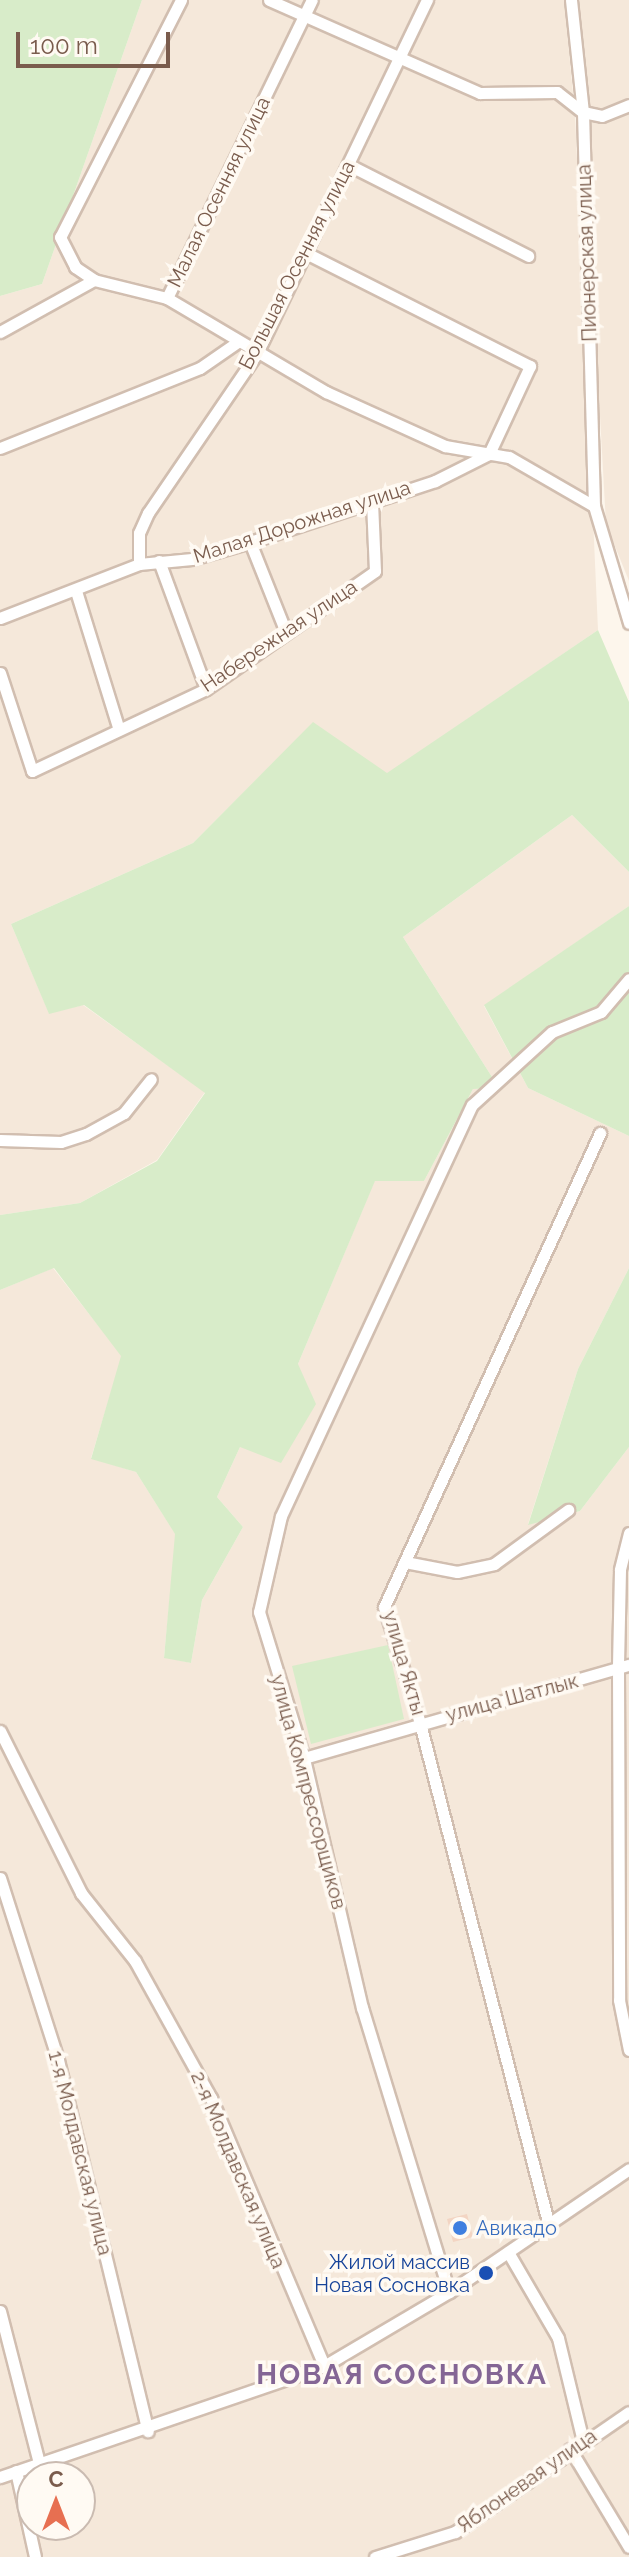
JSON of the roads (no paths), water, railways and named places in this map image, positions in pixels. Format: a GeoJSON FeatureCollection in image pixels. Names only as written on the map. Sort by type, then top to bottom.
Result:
{"type":"FeatureCollection","features":[{"type":"Feature","properties":{"kind":"street"},"geometry":{"type":"LineString","coordinates":[[181,0],[60,237],[75,267],[94,280],[167,298],[257,353],[445,446],[509,457],[594,506]]}},
{"type":"Feature","properties":{"kind":"street"},"geometry":{"type":"LineString","coordinates":[[269,0],[399,63],[480,93],[557,92],[583,112],[602,116],[629,105]]}},
{"type":"Feature","properties":{"kind":"street","name":"Малая Осенняя улица"},"geometry":{"type":"LineString","coordinates":[[167,298],[312,0]]}},
{"type":"Feature","properties":{"kind":"street","name":"Большая Осенняя улица"},"geometry":{"type":"LineString","coordinates":[[139,564],[139,533],[148,513],[257,353],[427,0]]}},
{"type":"Feature","properties":{"kind":"street","name":"Пионерская улица"},"geometry":{"type":"LineString","coordinates":[[571,0],[583,112],[594,506],[629,623]]}},
{"type":"Feature","properties":{"kind":"street"},"geometry":{"type":"LineString","coordinates":[[349,165],[528,256]]}},
{"type":"Feature","properties":{"kind":"street"},"geometry":{"type":"LineString","coordinates":[[306,253],[530,366],[489,454]]}},
{"type":"Feature","properties":{"kind":"street"},"geometry":{"type":"LineString","coordinates":[[0,332],[94,280]]}},
{"type":"Feature","properties":{"kind":"street"},"geometry":{"type":"LineString","coordinates":[[0,448],[200,368],[239,341]]}},
{"type":"Feature","properties":{"kind":"street","name":"Малая Дорожная улица"},"geometry":{"type":"LineString","coordinates":[[0,618],[139,564],[192,559],[250,542],[372,501],[489,454]]}},
{"type":"Feature","properties":{"kind":"street","name":"Набережная улица"},"geometry":{"type":"LineString","coordinates":[[0,673],[32,771],[206,689],[285,630],[375,571],[372,501]]}},
{"type":"Feature","properties":{"kind":"street"},"geometry":{"type":"LineString","coordinates":[[250,542],[285,630]]}},
{"type":"Feature","properties":{"kind":"street"},"geometry":{"type":"LineString","coordinates":[[159,561],[206,689]]}},
{"type":"Feature","properties":{"kind":"street"},"geometry":{"type":"LineString","coordinates":[[76,591],[119,730]]}},
{"type":"Feature","properties":{"kind":"street","name":"улица Компрессорщиков"},"geometry":{"type":"LineString","coordinates":[[449,2292],[362,2008],[304,1758],[259,1612],[281,1516],[472,1105],[491,1093],[519,1056],[552,1032],[601,1012],[629,979]]}},
{"type":"Feature","properties":{"kind":"street"},"geometry":{"type":"LineString","coordinates":[[0,1140],[61,1142],[86,1134],[124,1113],[151,1079]]}},
{"type":"Feature","properties":{"kind":"street","name":"улица Якты"},"geometry":{"type":"LineString","coordinates":[[548,2222],[420,1723],[384,1607],[600,1133]]}},
{"type":"Feature","properties":{"kind":"street"},"geometry":{"type":"LineString","coordinates":[[405,1562],[457,1572],[494,1564],[568,1510]]}},
{"type":"Feature","properties":{"kind":"street"},"geometry":{"type":"LineString","coordinates":[[629,1533],[620,1570],[624,1667],[624,1963],[629,2050]]}},
{"type":"Feature","properties":{"kind":"street","name":"улица Шатлык"},"geometry":{"type":"LineString","coordinates":[[304,1758],[624,1667]]}},
{"type":"Feature","properties":{"kind":"street","name":"2-я Молдавская улица"},"geometry":{"type":"LineString","coordinates":[[0,1731],[81,1893],[135,1961],[211,2098],[324,2366]]}},
{"type":"Feature","properties":{"kind":"street","name":"1-я Молдавская улица"},"geometry":{"type":"LineString","coordinates":[[0,1878],[58,2060],[148,2431]]}},
{"type":"Feature","properties":{"kind":"street"},"geometry":{"type":"LineString","coordinates":[[46,2461],[148,2431],[324,2366],[449,2292],[629,2169]]}},
{"type":"Feature","properties":{"kind":"street"},"geometry":{"type":"LineString","coordinates":[[508,2252],[558,2338],[583,2441]]}},
{"type":"Feature","properties":{"kind":"street"},"geometry":{"type":"LineString","coordinates":[[0,2311],[38,2461]]}},
{"type":"Feature","properties":{"kind":"street","name":"Яблоневая улица"},"geometry":{"type":"LineString","coordinates":[[375,2557],[455,2532],[570,2449],[629,2412]]}},
{"type":"Feature","properties":{"kind":"street"},"geometry":{"type":"LineString","coordinates":[[570,2449],[629,2547]]}},
{"type":"Feature","properties":{"kind":"street"},"geometry":{"type":"LineString","coordinates":[[0,2477],[16,2471]]}},
{"type":"Feature","properties":{"kind":"place","name":"Авикадо"},"geometry":{"type":"Point","coordinates":[460,2228]}},
{"type":"Feature","properties":{"kind":"place","name":"Жилой массив Новая Сосновка"},"geometry":{"type":"Point","coordinates":[486,2273]}},
{"type":"Feature","properties":{"kind":"district","name":"НОВАЯ СОСНОВКА"},"geometry":{"type":"Point","coordinates":[402,2375]}}]}
